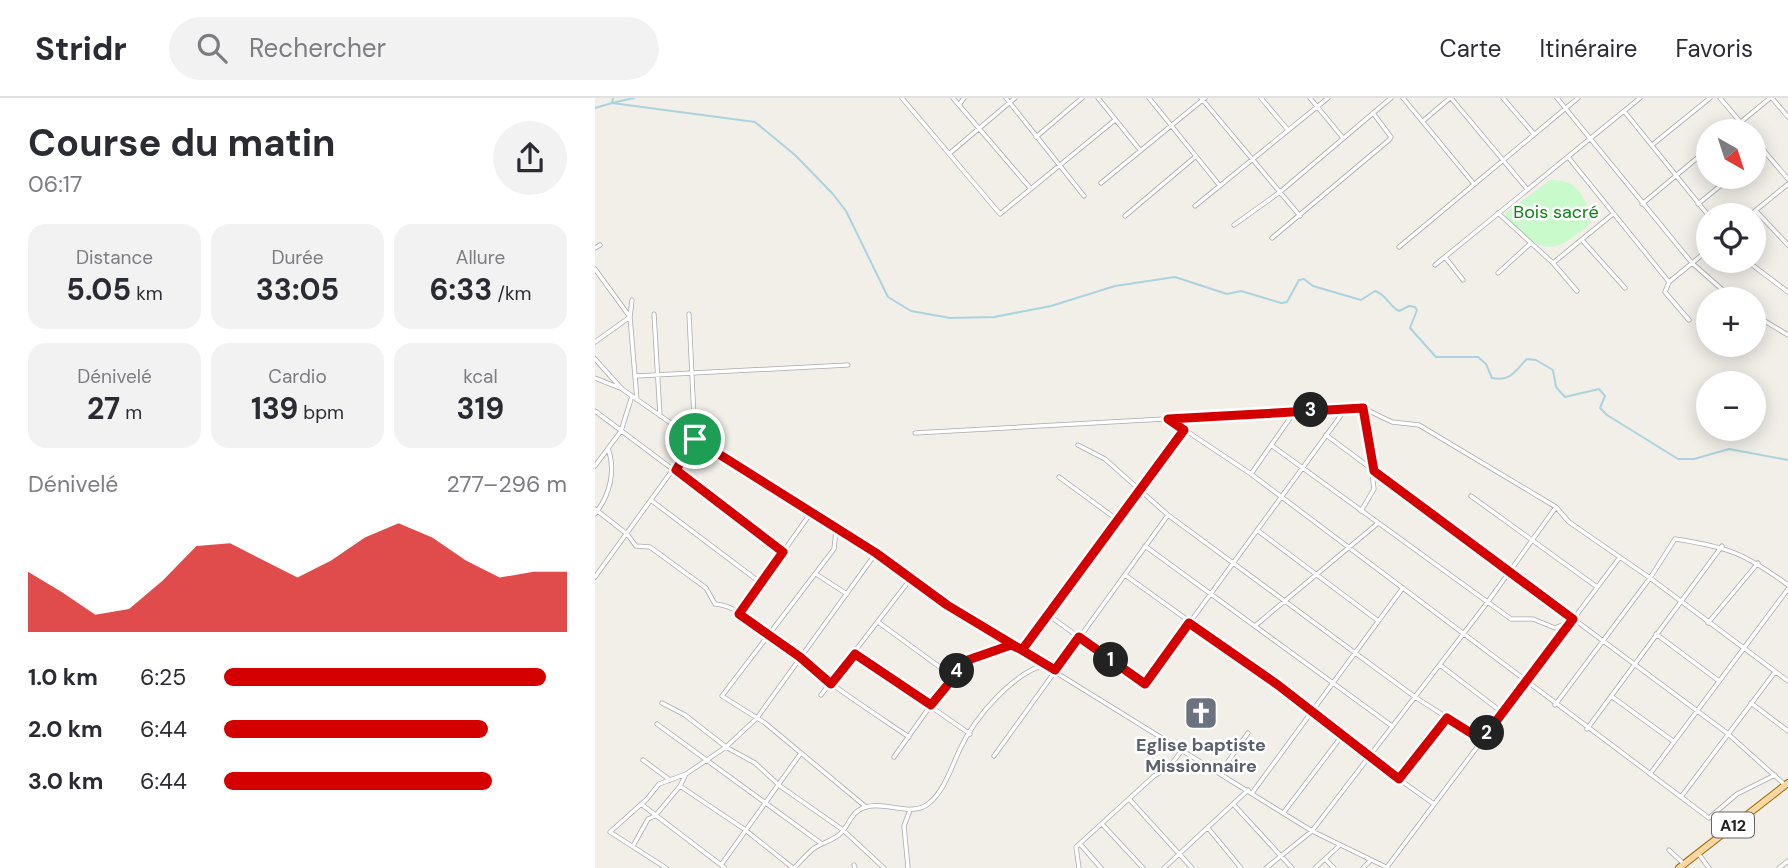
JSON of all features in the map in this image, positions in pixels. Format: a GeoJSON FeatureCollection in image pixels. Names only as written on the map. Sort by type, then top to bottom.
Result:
{"type":"FeatureCollection","features":[{"type":"Feature","properties":{"kind":"main road","name":"A12"},"geometry":{"type":"LineString","coordinates":[[1681,866],[1786,784]]}},
{"type":"Feature","properties":{"kind":"street"},"geometry":{"type":"LineString","coordinates":[[902,98],[1000,214],[1115,120]]}},
{"type":"Feature","properties":{"kind":"street"},"geometry":{"type":"LineString","coordinates":[[953,98],[1031,188]]}},
{"type":"Feature","properties":{"kind":"street"},"geometry":{"type":"LineString","coordinates":[[959,104],[964,98]]}},
{"type":"Feature","properties":{"kind":"street"},"geometry":{"type":"LineString","coordinates":[[950,153],[1008,100],[1015,98]]}},
{"type":"Feature","properties":{"kind":"street"},"geometry":{"type":"LineString","coordinates":[[1037,137],[1082,98]]}},
{"type":"Feature","properties":{"kind":"street"},"geometry":{"type":"LineString","coordinates":[[1098,98],[1140,150]]}},
{"type":"Feature","properties":{"kind":"street"},"geometry":{"type":"LineString","coordinates":[[1149,98],[1220,186]]}},
{"type":"Feature","properties":{"kind":"street"},"geometry":{"type":"LineString","coordinates":[[1261,98],[1288,130]]}},
{"type":"Feature","properties":{"kind":"street"},"geometry":{"type":"LineString","coordinates":[[1310,98],[1343,138]]}},
{"type":"Feature","properties":{"kind":"street"},"geometry":{"type":"LineString","coordinates":[[1195,206],[1328,98]]}},
{"type":"Feature","properties":{"kind":"street"},"geometry":{"type":"LineString","coordinates":[[1234,225],[1280,192],[1391,98]]}},
{"type":"Feature","properties":{"kind":"street"},"geometry":{"type":"LineString","coordinates":[[1403,98],[1473,184]]}},
{"type":"Feature","properties":{"kind":"street"},"geometry":{"type":"LineString","coordinates":[[1422,122],[1451,98],[1527,189]]}},
{"type":"Feature","properties":{"kind":"street"},"geometry":{"type":"LineString","coordinates":[[1503,98],[1534,134]]}},
{"type":"Feature","properties":{"kind":"street"},"geometry":{"type":"LineString","coordinates":[[1557,98],[1692,263],[1719,287]]}},
{"type":"Feature","properties":{"kind":"street"},"geometry":{"type":"LineString","coordinates":[[1399,247],[1578,98]]}},
{"type":"Feature","properties":{"kind":"street"},"geometry":{"type":"LineString","coordinates":[[1435,265],[1640,98]]}},
{"type":"Feature","properties":{"kind":"street"},"geometry":{"type":"LineString","coordinates":[[1651,146],[1710,98]]}},
{"type":"Feature","properties":{"kind":"street"},"geometry":{"type":"LineString","coordinates":[[1720,98],[1738,119]]}},
{"type":"Feature","properties":{"kind":"street"},"geometry":{"type":"LineString","coordinates":[[1746,119],[1771,98],[1788,117]]}},
{"type":"Feature","properties":{"kind":"street"},"geometry":{"type":"LineString","coordinates":[[1101,183],[1203,99],[1300,216]]}},
{"type":"Feature","properties":{"kind":"street"},"geometry":{"type":"LineString","coordinates":[[1008,100],[1084,196]]}},
{"type":"Feature","properties":{"kind":"street"},"geometry":{"type":"LineString","coordinates":[[1623,111],[1697,203]]}},
{"type":"Feature","properties":{"kind":"street"},"geometry":{"type":"LineString","coordinates":[[1272,238],[1389,140],[1391,137],[1373,113]]}},
{"type":"Feature","properties":{"kind":"street"},"geometry":{"type":"LineString","coordinates":[[1766,152],[1788,178]]}},
{"type":"Feature","properties":{"kind":"street"},"geometry":{"type":"LineString","coordinates":[[1125,216],[1195,157]]}},
{"type":"Feature","properties":{"kind":"street"},"geometry":{"type":"LineString","coordinates":[[1568,157],[1669,282]]}},
{"type":"Feature","properties":{"kind":"street"},"geometry":{"type":"LineString","coordinates":[[1642,204],[1696,159]]}},
{"type":"Feature","properties":{"kind":"street"},"geometry":{"type":"LineString","coordinates":[[1765,203],[1788,184]]}},
{"type":"Feature","properties":{"kind":"street"},"geometry":{"type":"LineString","coordinates":[[1699,203],[1716,189]]}},
{"type":"Feature","properties":{"kind":"street"},"geometry":{"type":"LineString","coordinates":[[1498,213],[1553,263],[1577,292]]}},
{"type":"Feature","properties":{"kind":"street"},"geometry":{"type":"LineString","coordinates":[[1553,263],[1613,214]]}},
{"type":"Feature","properties":{"kind":"street"},"geometry":{"type":"LineString","coordinates":[[1766,222],[1788,245]]}},
{"type":"Feature","properties":{"kind":"street"},"geometry":{"type":"LineString","coordinates":[[1582,240],[1625,288]]}},
{"type":"Feature","properties":{"kind":"street"},"geometry":{"type":"LineString","coordinates":[[1497,273],[1531,243]]}},
{"type":"Feature","properties":{"kind":"street"},"geometry":{"type":"LineString","coordinates":[[595,248],[600,245]]}},
{"type":"Feature","properties":{"kind":"street"},"geometry":{"type":"LineString","coordinates":[[1445,257],[1463,280]]}},
{"type":"Feature","properties":{"kind":"street"},"geometry":{"type":"LineString","coordinates":[[1689,320],[1666,296],[1669,282],[1696,260]]}},
{"type":"Feature","properties":{"kind":"street"},"geometry":{"type":"LineString","coordinates":[[595,269],[630,317]]}},
{"type":"Feature","properties":{"kind":"street"},"geometry":{"type":"LineString","coordinates":[[1763,273],[1788,292]]}},
{"type":"Feature","properties":{"kind":"street"},"geometry":{"type":"LineString","coordinates":[[595,466],[621,431],[635,398],[636,376],[630,317],[632,300]]}},
{"type":"Feature","properties":{"kind":"street"},"geometry":{"type":"LineString","coordinates":[[655,314],[660,416]]}},
{"type":"Feature","properties":{"kind":"street"},"geometry":{"type":"LineString","coordinates":[[595,577],[676,470],[695,439],[689,314]]}},
{"type":"Feature","properties":{"kind":"street"},"geometry":{"type":"LineString","coordinates":[[595,334],[597,341],[630,317]]}},
{"type":"Feature","properties":{"kind":"street"},"geometry":{"type":"LineString","coordinates":[[1766,322],[1788,335]]}},
{"type":"Feature","properties":{"kind":"street"},"geometry":{"type":"LineString","coordinates":[[595,359],[622,389]]}},
{"type":"Feature","properties":{"kind":"street"},"geometry":{"type":"LineString","coordinates":[[636,376],[848,365]]}},
{"type":"Feature","properties":{"kind":"street"},"geometry":{"type":"LineString","coordinates":[[595,378],[622,389],[810,514],[876,553],[947,605],[1312,831],[1388,867],[1620,556]]}},
{"type":"Feature","properties":{"kind":"street"},"geometry":{"type":"LineString","coordinates":[[1048,615],[1145,684],[1347,407]]}},
{"type":"Feature","properties":{"kind":"street"},"geometry":{"type":"LineString","coordinates":[[1361,512],[1374,489],[1374,471],[1363,408]]}},
{"type":"Feature","properties":{"kind":"street"},"geometry":{"type":"LineString","coordinates":[[915,433],[1363,408],[1392,422],[1419,425],[1556,507],[1569,522],[1620,556],[1742,650],[1788,681]]}},
{"type":"Feature","properties":{"kind":"street"},"geometry":{"type":"LineString","coordinates":[[595,411],[783,552]]}},
{"type":"Feature","properties":{"kind":"street"},"geometry":{"type":"LineString","coordinates":[[1251,474],[1295,411]]}},
{"type":"Feature","properties":{"kind":"street"},"geometry":{"type":"LineString","coordinates":[[1168,419],[1251,474],[1555,705],[1709,818],[1737,794],[1775,775]]}},
{"type":"Feature","properties":{"kind":"street"},"geometry":{"type":"LineString","coordinates":[[1022,650],[1184,430]]}},
{"type":"Feature","properties":{"kind":"street"},"geometry":{"type":"LineString","coordinates":[[1326,435],[1633,666],[1727,733],[1786,784]]}},
{"type":"Feature","properties":{"kind":"street"},"geometry":{"type":"LineString","coordinates":[[1078,445],[1105,459],[1140,493],[1168,515],[1286,598],[1415,696],[1482,740]]}},
{"type":"Feature","properties":{"kind":"street"},"geometry":{"type":"LineString","coordinates":[[1271,445],[1487,603],[1515,620],[1533,619],[1555,628],[1572,620]]}},
{"type":"Feature","properties":{"kind":"street"},"geometry":{"type":"LineString","coordinates":[[608,448],[612,460],[611,489],[596,511],[627,534],[636,546],[650,547],[706,588],[715,604],[727,604],[800,657],[831,684],[909,737]]}},
{"type":"Feature","properties":{"kind":"street"},"geometry":{"type":"LineString","coordinates":[[1059,477],[1119,521]]}},
{"type":"Feature","properties":{"kind":"street"},"geometry":{"type":"LineString","coordinates":[[1471,496],[1597,587]]}},
{"type":"Feature","properties":{"kind":"street"},"geometry":{"type":"LineString","coordinates":[[652,501],[757,580],[767,576]]}},
{"type":"Feature","properties":{"kind":"street"},"geometry":{"type":"LineString","coordinates":[[1266,868],[1312,831],[1487,603],[1556,507]]}},
{"type":"Feature","properties":{"kind":"street"},"geometry":{"type":"LineString","coordinates":[[739,614],[810,514]]}},
{"type":"Feature","properties":{"kind":"street"},"geometry":{"type":"LineString","coordinates":[[994,756],[1168,515]]}},
{"type":"Feature","properties":{"kind":"street"},"geometry":{"type":"LineString","coordinates":[[1256,625],[1377,524]]}},
{"type":"Feature","properties":{"kind":"street"},"geometry":{"type":"LineString","coordinates":[[836,530],[834,549],[722,696],[757,718],[866,807]]}},
{"type":"Feature","properties":{"kind":"street"},"geometry":{"type":"LineString","coordinates":[[1257,530],[1377,620]]}},
{"type":"Feature","properties":{"kind":"street"},"geometry":{"type":"LineString","coordinates":[[1555,705],[1650,578],[1675,539],[1722,546],[1758,563],[1788,587],[1650,774]]}},
{"type":"Feature","properties":{"kind":"street"},"geometry":{"type":"LineString","coordinates":[[1145,546],[1393,726]]}},
{"type":"Feature","properties":{"kind":"street"},"geometry":{"type":"LineString","coordinates":[[1587,729],[1722,546]]}},
{"type":"Feature","properties":{"kind":"street"},"geometry":{"type":"LineString","coordinates":[[666,868],[610,832],[659,784],[686,774],[708,760],[757,718],[876,553]]}},
{"type":"Feature","properties":{"kind":"street"},"geometry":{"type":"LineString","coordinates":[[1708,622],[1758,563]]}},
{"type":"Feature","properties":{"kind":"street"},"geometry":{"type":"LineString","coordinates":[[815,574],[847,594]]}},
{"type":"Feature","properties":{"kind":"street"},"geometry":{"type":"LineString","coordinates":[[1125,575],[1434,804]]}},
{"type":"Feature","properties":{"kind":"street"},"geometry":{"type":"LineString","coordinates":[[821,695],[912,578]]}},
{"type":"Feature","properties":{"kind":"street"},"geometry":{"type":"LineString","coordinates":[[1164,868],[1250,792],[1402,589]]}},
{"type":"Feature","properties":{"kind":"street"},"geometry":{"type":"LineString","coordinates":[[878,621],[953,676]]}},
{"type":"Feature","properties":{"kind":"street"},"geometry":{"type":"LineString","coordinates":[[1656,634],[1719,681]]}},
{"type":"Feature","properties":{"kind":"street"},"geometry":{"type":"LineString","coordinates":[[894,757],[953,676],[968,660],[1011,645]]}},
{"type":"Feature","properties":{"kind":"street"},"geometry":{"type":"LineString","coordinates":[[855,654],[970,734]]}},
{"type":"Feature","properties":{"kind":"street"},"geometry":{"type":"LineString","coordinates":[[680,786],[744,829],[793,868],[843,830],[853,814],[866,807],[895,805],[910,810],[928,804],[951,772],[970,734],[1013,680],[1028,669],[1046,664]]}},
{"type":"Feature","properties":{"kind":"street"},"geometry":{"type":"LineString","coordinates":[[1440,665],[1503,713]]}},
{"type":"Feature","properties":{"kind":"street"},"geometry":{"type":"LineString","coordinates":[[1681,797],[1775,672]]}},
{"type":"Feature","properties":{"kind":"street"},"geometry":{"type":"LineString","coordinates":[[1611,696],[1673,741]]}},
{"type":"Feature","properties":{"kind":"street"},"geometry":{"type":"LineString","coordinates":[[662,703],[685,715],[726,747],[755,763],[779,786],[843,830],[884,868]]}},
{"type":"Feature","properties":{"kind":"street"},"geometry":{"type":"LineString","coordinates":[[1751,703],[1788,731]]}},
{"type":"Feature","properties":{"kind":"street"},"geometry":{"type":"LineString","coordinates":[[1399,779],[1447,718]]}},
{"type":"Feature","properties":{"kind":"street"},"geometry":{"type":"LineString","coordinates":[[657,724],[664,732],[708,760],[822,844]]}},
{"type":"Feature","properties":{"kind":"street"},"geometry":{"type":"LineString","coordinates":[[1220,773],[1248,733]]}},
{"type":"Feature","properties":{"kind":"street"},"geometry":{"type":"LineString","coordinates":[[1283,812],[1341,737]]}},
{"type":"Feature","properties":{"kind":"street"},"geometry":{"type":"LineString","coordinates":[[1070,868],[1079,867],[1076,848],[1154,776],[1169,766],[1183,749]]}},
{"type":"Feature","properties":{"kind":"street"},"geometry":{"type":"LineString","coordinates":[[641,804],[723,867],[744,829],[779,786],[801,752]]}},
{"type":"Feature","properties":{"kind":"street"},"geometry":{"type":"LineString","coordinates":[[643,760],[670,780]]}},
{"type":"Feature","properties":{"kind":"street"},"geometry":{"type":"LineString","coordinates":[[633,846],[648,819],[656,817],[686,774]]}},
{"type":"Feature","properties":{"kind":"street"},"geometry":{"type":"LineString","coordinates":[[1130,799],[1192,868]]}},
{"type":"Feature","properties":{"kind":"street"},"geometry":{"type":"LineString","coordinates":[[1234,805],[1292,868]]}},
{"type":"Feature","properties":{"kind":"street"},"geometry":{"type":"LineString","coordinates":[[908,868],[904,826],[910,810]]}},
{"type":"Feature","properties":{"kind":"street"},"geometry":{"type":"LineString","coordinates":[[1102,824],[1143,868]]}},
{"type":"Feature","properties":{"kind":"street"},"geometry":{"type":"LineString","coordinates":[[1208,828],[1241,868]]}},
{"type":"Feature","properties":{"kind":"street"},"geometry":{"type":"LineString","coordinates":[[1080,844],[1101,868]]}},
{"type":"Feature","properties":{"kind":"street"},"geometry":{"type":"LineString","coordinates":[[1315,868],[1339,846]]}},
{"type":"Feature","properties":{"kind":"street"},"geometry":{"type":"LineString","coordinates":[[1669,850],[1681,866]]}},
{"type":"Feature","properties":{"kind":"street"},"geometry":{"type":"LineString","coordinates":[[1698,853],[1709,868]]}},
{"type":"Feature","properties":{"kind":"street"},"geometry":{"type":"LineString","coordinates":[[1325,859],[1334,868]]}},
{"type":"Feature","properties":{"kind":"street"},"geometry":{"type":"LineString","coordinates":[[1363,868],[1371,860]]}},
{"type":"Feature","properties":{"kind":"street"},"geometry":{"type":"LineString","coordinates":[[1779,868],[1788,861]]}},
{"type":"Feature","properties":{"kind":"green space","name":"Bois sacré"},"geometry":{"type":"Polygon","coordinates":[[[1550,180],[1567,182],[1579,191],[1591,221],[1570,239],[1551,247],[1535,243],[1505,217],[1507,212],[1550,180]]]}},
{"type":"Feature","properties":{"kind":"waterway"},"geometry":{"type":"LineString","coordinates":[[613,98],[612,103],[634,98]]}},
{"type":"Feature","properties":{"kind":"waterway"},"geometry":{"type":"LineString","coordinates":[[595,108],[612,103],[755,122],[795,155],[832,193],[846,211],[888,297],[911,311],[950,318],[994,317],[1051,306],[1115,286],[1175,277],[1227,294],[1241,291],[1281,303],[1287,302],[1299,280],[1304,279],[1313,286],[1361,300],[1375,291],[1399,311],[1409,306],[1415,307],[1417,310],[1410,328],[1436,357],[1478,357],[1486,364],[1492,378],[1499,379],[1513,374],[1527,359],[1536,360],[1553,370],[1556,387],[1565,397],[1599,389],[1605,396],[1600,408],[1607,415],[1678,459],[1694,459],[1729,449],[1788,460]]}},
{"type":"Feature","properties":{"kind":"place","name":"Eglise baptiste Missionnaire"},"geometry":{"type":"Point","coordinates":[1201,713]}},
{"type":"Feature","properties":{"kind":"route"},"geometry":{"type":"LineString","coordinates":[[695,439],[676,470],[783,552],[739,614],[800,657],[831,684],[855,654],[931,705],[968,660],[1011,645],[1022,650],[1184,430],[1168,419],[1363,408],[1374,471],[1573,619],[1482,740],[1447,718],[1399,779],[1341,737],[1278,685],[1189,623],[1145,684],[1079,637],[1055,670],[1022,650],[1010,644],[947,605],[929,589],[876,553],[810,514],[695,439]]}}]}
